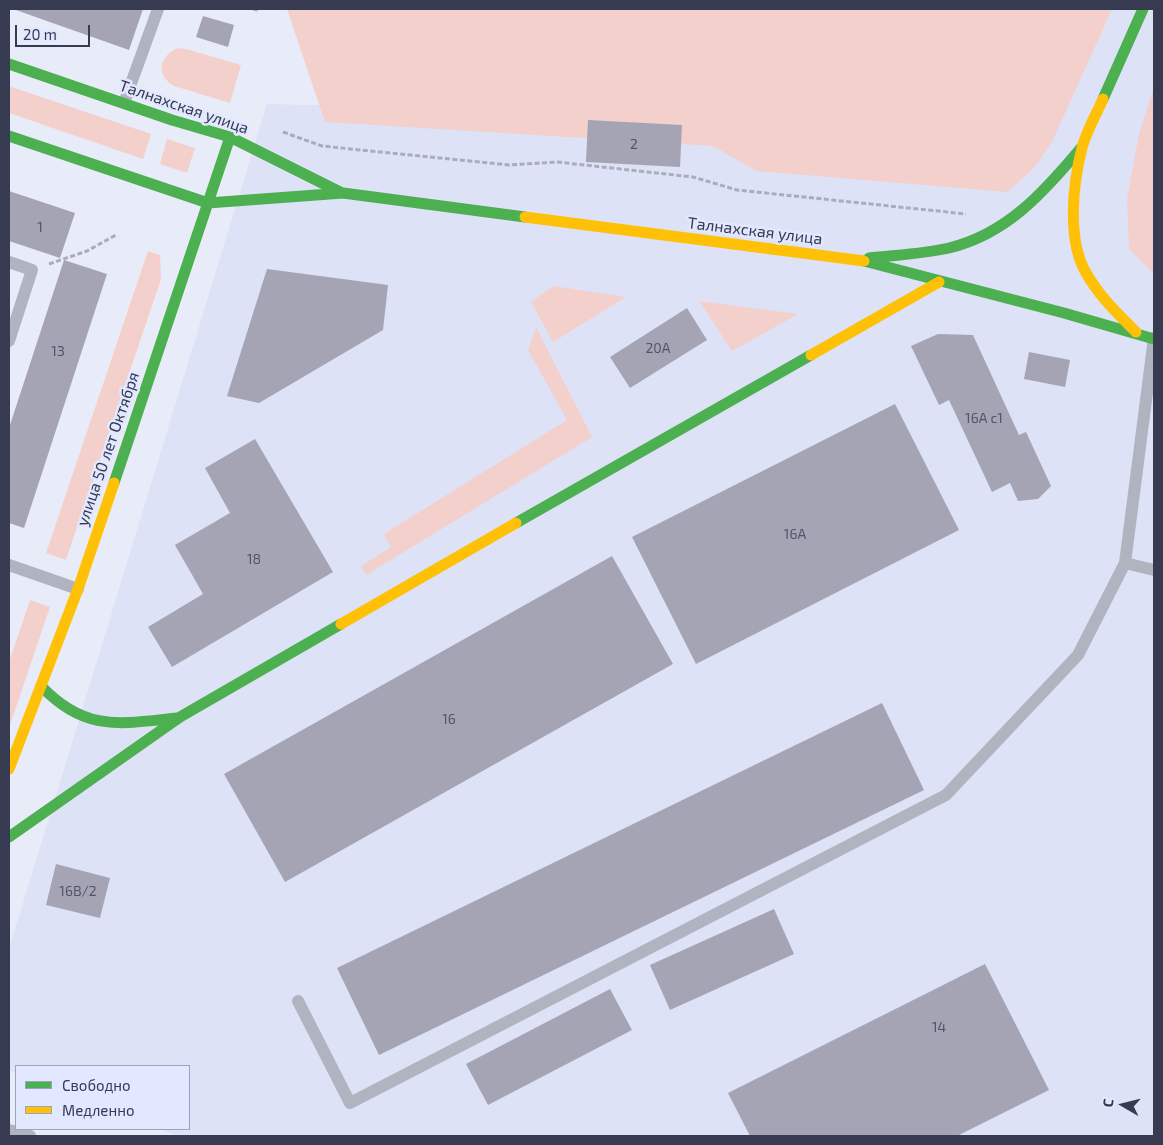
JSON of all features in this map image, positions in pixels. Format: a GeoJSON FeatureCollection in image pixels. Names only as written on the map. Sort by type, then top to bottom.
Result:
{"type":"FeatureCollection","features":[{"type":"Feature","properties":{"kind":"main road"},"geometry":{"type":"LineString","coordinates":[[1137,333],[1103,299],[1084,270],[1074,240],[1072,204],[1082,147],[1142,12]]}},
{"type":"Feature","properties":{"kind":"main road","name":"Талнахская улица"},"geometry":{"type":"LineString","coordinates":[[9,64],[124,104],[230,137],[343,193]]}},
{"type":"Feature","properties":{"kind":"main road","name":"Талнахская улица"},"geometry":{"type":"LineString","coordinates":[[9,136],[208,203],[343,193],[858,260],[1154,338]]}},
{"type":"Feature","properties":{"kind":"main road","name":"улица 50 лет Октября"},"geometry":{"type":"LineString","coordinates":[[9,768],[78,589],[230,137]]}},
{"type":"Feature","properties":{"kind":"main road"},"geometry":{"type":"LineString","coordinates":[[858,260],[950,247],[989,234],[1019,216],[1045,192],[1082,147]]}},
{"type":"Feature","properties":{"kind":"main road"},"geometry":{"type":"LineString","coordinates":[[9,837],[180,717],[939,282]]}},
{"type":"Feature","properties":{"kind":"main road"},"geometry":{"type":"LineString","coordinates":[[41,686],[63,707],[94,722],[122,724],[180,717]]}},
{"type":"Feature","properties":{"kind":"lane"},"geometry":{"type":"LineString","coordinates":[[124,104],[158,9]]}},
{"type":"Feature","properties":{"kind":"lane"},"geometry":{"type":"LineString","coordinates":[[9,262],[32,270],[9,341]]}},
{"type":"Feature","properties":{"kind":"lane"},"geometry":{"type":"LineString","coordinates":[[298,1001],[350,1103],[946,796],[1078,655],[1124,563],[1148,426],[1154,338]]}},
{"type":"Feature","properties":{"kind":"lane"},"geometry":{"type":"LineString","coordinates":[[1124,563],[1154,570]]}},
{"type":"Feature","properties":{"kind":"lane"},"geometry":{"type":"LineString","coordinates":[[9,565],[78,589]]}},
{"type":"Feature","properties":{"kind":"lane"},"geometry":{"type":"LineString","coordinates":[[9,1130],[30,1136]]}},
{"type":"Feature","properties":{"kind":"path"},"geometry":{"type":"LineString","coordinates":[[253,9],[259,9]]}},
{"type":"Feature","properties":{"kind":"path"},"geometry":{"type":"LineString","coordinates":[[275,129],[322,146],[509,166],[557,162],[586,165],[693,177],[738,190],[967,214]]}},
{"type":"Feature","properties":{"kind":"path"},"geometry":{"type":"LineString","coordinates":[[62,260],[87,251],[116,235]]}},
{"type":"Feature","properties":{"kind":"shaded area"},"geometry":{"type":"Polygon","coordinates":[[[287,9],[1112,9],[1053,140],[1034,168],[1007,192],[757,171],[713,146],[325,122],[287,9]]]}},
{"type":"Feature","properties":{"kind":"shaded area"},"geometry":{"type":"Polygon","coordinates":[[[1042,9],[1154,9],[1154,1136],[179,1136],[162,1130],[190,1130],[190,1065],[15,1065],[15,1073],[9,1070],[9,949],[267,104],[994,120],[1042,9]]]}},
{"type":"Feature","properties":{"kind":"shaded area"},"geometry":{"type":"Polygon","coordinates":[[[178,48],[241,65],[230,103],[174,86],[168,82],[162,71],[163,61],[172,51],[178,48]]]}},
{"type":"Feature","properties":{"kind":"shaded area"},"geometry":{"type":"Polygon","coordinates":[[[9,86],[151,134],[143,159],[9,113],[9,86]]]}},
{"type":"Feature","properties":{"kind":"shaded area"},"geometry":{"type":"Polygon","coordinates":[[[1154,87],[1154,274],[1129,249],[1127,199],[1139,134],[1154,87]]]}},
{"type":"Feature","properties":{"kind":"shaded area"},"geometry":{"type":"Polygon","coordinates":[[[167,139],[195,148],[187,173],[160,164],[167,139]]]}},
{"type":"Feature","properties":{"kind":"shaded area"},"geometry":{"type":"Polygon","coordinates":[[[148,251],[160,255],[161,279],[66,560],[46,553],[148,251]]]}},
{"type":"Feature","properties":{"kind":"shaded area"},"geometry":{"type":"Polygon","coordinates":[[[553,286],[626,297],[553,342],[531,302],[553,286]]]}},
{"type":"Feature","properties":{"kind":"shaded area"},"geometry":{"type":"Polygon","coordinates":[[[699,301],[798,314],[732,351],[699,301]]]}},
{"type":"Feature","properties":{"kind":"shaded area"},"geometry":{"type":"Polygon","coordinates":[[[536,327],[592,437],[366,575],[361,566],[391,547],[384,534],[567,420],[528,350],[536,327]]]}},
{"type":"Feature","properties":{"kind":"shaded area"},"geometry":{"type":"Polygon","coordinates":[[[30,600],[50,607],[9,728],[9,662],[30,600]]]}},
{"type":"Feature","properties":{"kind":"building"},"geometry":{"type":"Polygon","coordinates":[[[13,9],[143,9],[129,50],[13,9]]]}},
{"type":"Feature","properties":{"kind":"building"},"geometry":{"type":"Polygon","coordinates":[[[203,16],[234,25],[228,47],[196,37],[203,16]]]}},
{"type":"Feature","properties":{"kind":"building"},"geometry":{"type":"Polygon","coordinates":[[[588,120],[682,125],[680,167],[586,162],[588,120]]]}},
{"type":"Feature","properties":{"kind":"building"},"geometry":{"type":"Polygon","coordinates":[[[9,191],[75,213],[60,258],[9,241],[9,191]]]}},
{"type":"Feature","properties":{"kind":"building"},"geometry":{"type":"Polygon","coordinates":[[[64,260],[107,274],[24,528],[9,523],[9,428],[64,260]]]}},
{"type":"Feature","properties":{"kind":"building"},"geometry":{"type":"Polygon","coordinates":[[[267,269],[388,285],[383,330],[259,403],[227,396],[267,269]]]}},
{"type":"Feature","properties":{"kind":"building"},"geometry":{"type":"Polygon","coordinates":[[[687,308],[707,340],[630,388],[610,357],[687,308]]]}},
{"type":"Feature","properties":{"kind":"building"},"geometry":{"type":"Polygon","coordinates":[[[938,334],[973,335],[1019,435],[1026,432],[1051,486],[1038,499],[1018,501],[1010,483],[992,492],[949,400],[939,405],[911,346],[938,334]]]}},
{"type":"Feature","properties":{"kind":"building"},"geometry":{"type":"Polygon","coordinates":[[[1029,352],[1070,360],[1065,387],[1024,379],[1029,352]]]}},
{"type":"Feature","properties":{"kind":"building"},"geometry":{"type":"Polygon","coordinates":[[[895,404],[959,530],[696,664],[632,537],[895,404]]]}},
{"type":"Feature","properties":{"kind":"building"},"geometry":{"type":"Polygon","coordinates":[[[255,439],[333,572],[172,667],[148,627],[203,594],[175,545],[230,513],[205,468],[255,439]]]}},
{"type":"Feature","properties":{"kind":"building"},"geometry":{"type":"Polygon","coordinates":[[[612,556],[673,664],[285,882],[224,774],[612,556]]]}},
{"type":"Feature","properties":{"kind":"building"},"geometry":{"type":"Polygon","coordinates":[[[882,703],[924,790],[379,1055],[337,968],[882,703]]]}},
{"type":"Feature","properties":{"kind":"building"},"geometry":{"type":"Polygon","coordinates":[[[56,864],[110,878],[100,918],[46,905],[56,864]]]}},
{"type":"Feature","properties":{"kind":"building"},"geometry":{"type":"Polygon","coordinates":[[[774,909],[794,954],[670,1010],[650,965],[774,909]]]}},
{"type":"Feature","properties":{"kind":"building"},"geometry":{"type":"Polygon","coordinates":[[[985,964],[1049,1090],[957,1136],[750,1136],[728,1093],[985,964]]]}},
{"type":"Feature","properties":{"kind":"building"},"geometry":{"type":"Polygon","coordinates":[[[610,989],[632,1030],[488,1105],[466,1064],[610,989]]]}},
{"type":"Feature","properties":{"kind":"traffic: fast"},"geometry":{"type":"LineString","coordinates":[[1103,99],[1143,9]]}},
{"type":"Feature","properties":{"kind":"traffic: fast"},"geometry":{"type":"LineString","coordinates":[[9,64],[172,120],[230,137],[342,193]]}},
{"type":"Feature","properties":{"kind":"traffic: fast"},"geometry":{"type":"LineString","coordinates":[[9,136],[208,203],[343,193],[525,217]]}},
{"type":"Feature","properties":{"kind":"traffic: fast"},"geometry":{"type":"LineString","coordinates":[[114,483],[230,137]]}},
{"type":"Feature","properties":{"kind":"traffic: fast"},"geometry":{"type":"LineString","coordinates":[[869,258],[949,248],[989,233],[1023,209],[1053,180],[1081,148]]}},
{"type":"Feature","properties":{"kind":"traffic: fast"},"geometry":{"type":"LineString","coordinates":[[864,261],[1064,313],[1154,339]]}},
{"type":"Feature","properties":{"kind":"traffic: fast"},"geometry":{"type":"LineString","coordinates":[[516,523],[811,355]]}},
{"type":"Feature","properties":{"kind":"traffic: fast"},"geometry":{"type":"LineString","coordinates":[[9,837],[180,717],[341,624]]}},
{"type":"Feature","properties":{"kind":"traffic: fast"},"geometry":{"type":"LineString","coordinates":[[41,686],[57,701],[73,711],[88,718],[104,722],[120,723],[177,718]]}},
{"type":"Feature","properties":{"kind":"traffic: slow"},"geometry":{"type":"LineString","coordinates":[[1103,99],[1086,136],[1076,177],[1073,210],[1076,243],[1079,258],[1090,280],[1108,303],[1136,332]]}},
{"type":"Feature","properties":{"kind":"traffic: slow"},"geometry":{"type":"LineString","coordinates":[[525,217],[864,261]]}},
{"type":"Feature","properties":{"kind":"traffic: slow"},"geometry":{"type":"LineString","coordinates":[[811,355],[939,282]]}},
{"type":"Feature","properties":{"kind":"traffic: slow"},"geometry":{"type":"LineString","coordinates":[[9,769],[78,589],[114,483]]}},
{"type":"Feature","properties":{"kind":"traffic: slow"},"geometry":{"type":"LineString","coordinates":[[341,624],[516,523]]}}]}
